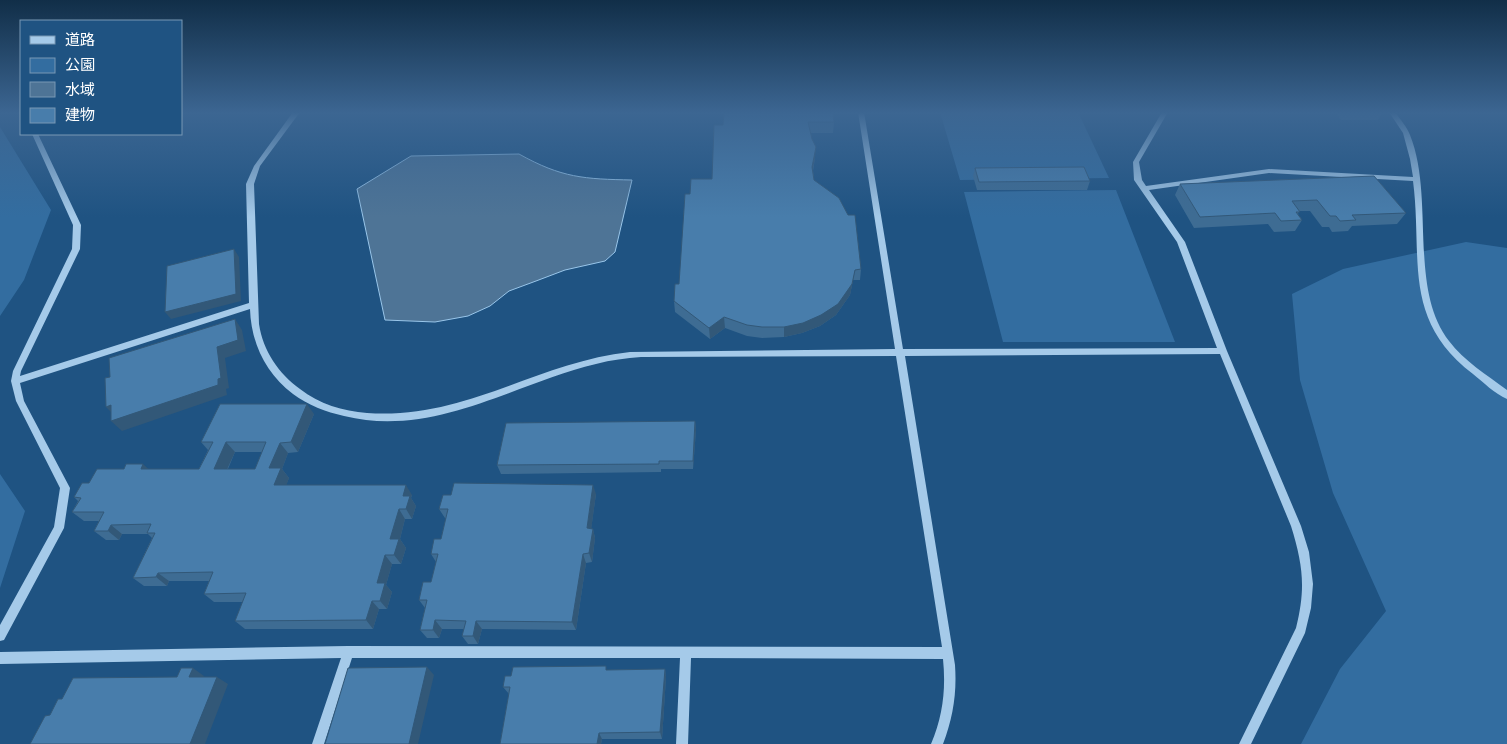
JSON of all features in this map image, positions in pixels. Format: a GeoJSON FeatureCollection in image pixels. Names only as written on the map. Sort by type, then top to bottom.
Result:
{"type":"FeatureCollection","features":[{"type":"Feature","properties":{"kind":"street"},"geometry":{"type":"LineString","coordinates":[[0,636],[59,528],[65,488],[20,401],[15,381],[17,372],[76,249],[78,224],[41,147]]}},
{"type":"Feature","properties":{"kind":"street"},"geometry":{"type":"LineString","coordinates":[[271,147],[257,166],[250,184],[256,332],[268,364],[279,378],[292,390],[313,404],[336,411],[382,418],[440,412],[597,360],[667,352],[1223,351]]}},
{"type":"Feature","properties":{"kind":"street"},"geometry":{"type":"LineString","coordinates":[[867,147],[951,678],[946,724],[937,744]]}},
{"type":"Feature","properties":{"kind":"street"},"geometry":{"type":"LineString","coordinates":[[1145,147],[1136,162],[1138,180],[1181,242],[1223,351],[1296,526],[1304,552],[1308,584],[1306,608],[1301,629],[1246,744]]}},
{"type":"Feature","properties":{"kind":"street"},"geometry":{"type":"LineString","coordinates":[[1412,147],[1416,179],[1422,286],[1429,312],[1440,335],[1456,356],[1507,395]]}},
{"type":"Feature","properties":{"kind":"street"},"geometry":{"type":"LineString","coordinates":[[1143,189],[1269,171],[1416,179]]}},
{"type":"Feature","properties":{"kind":"street"},"geometry":{"type":"LineString","coordinates":[[15,381],[254,305]]}},
{"type":"Feature","properties":{"kind":"street"},"geometry":{"type":"LineString","coordinates":[[0,658],[348,652],[948,653]]}},
{"type":"Feature","properties":{"kind":"street"},"geometry":{"type":"LineString","coordinates":[[318,744],[348,652]]}},
{"type":"Feature","properties":{"kind":"street"},"geometry":{"type":"LineString","coordinates":[[682,744],[686,652]]}},
{"type":"Feature","properties":{"kind":"green space"},"geometry":{"type":"Polygon","coordinates":[[[0,147],[12,147],[51,210],[24,280],[0,316],[0,147]]]}},
{"type":"Feature","properties":{"kind":"green space"},"geometry":{"type":"Polygon","coordinates":[[[950,147],[1094,147],[1109,178],[960,180],[950,147]]]}},
{"type":"Feature","properties":{"kind":"green space"},"geometry":{"type":"Polygon","coordinates":[[[1116,190],[1175,342],[1003,342],[964,192],[1116,190]]]}},
{"type":"Feature","properties":{"kind":"green space"},"geometry":{"type":"Polygon","coordinates":[[[1466,242],[1507,248],[1507,744],[1301,744],[1340,669],[1386,611],[1333,493],[1300,380],[1292,294],[1343,269],[1466,242]]]}},
{"type":"Feature","properties":{"kind":"green space"},"geometry":{"type":"Polygon","coordinates":[[[0,474],[25,511],[0,588],[0,474]]]}},
{"type":"Feature","properties":{"kind":"water"},"geometry":{"type":"Polygon","coordinates":[[[519,154],[548,168],[574,176],[632,180],[615,252],[605,261],[565,270],[509,291],[490,306],[468,316],[435,322],[385,320],[357,189],[411,156],[519,154]]]}},
{"type":"Feature","properties":{"kind":"building"},"geometry":{"type":"Polygon","coordinates":[[[713,147],[816,147],[812,167],[814,180],[839,198],[848,215],[855,215],[861,269],[855,270],[852,284],[838,304],[821,315],[803,323],[784,327],[747,325],[724,317],[709,328],[674,301],[675,284],[679,284],[685,194],[690,194],[691,179],[712,179],[713,147]]]}},
{"type":"Feature","properties":{"kind":"building"},"geometry":{"type":"Polygon","coordinates":[[[1084,167],[1090,181],[979,182],[975,168],[1084,167]]]}},
{"type":"Feature","properties":{"kind":"building"},"geometry":{"type":"Polygon","coordinates":[[[1374,176],[1406,213],[1352,215],[1356,220],[1340,221],[1336,216],[1330,216],[1317,200],[1292,201],[1300,212],[1296,212],[1302,220],[1281,221],[1275,213],[1200,217],[1180,184],[1374,176]]]}},
{"type":"Feature","properties":{"kind":"building"},"geometry":{"type":"Polygon","coordinates":[[[234,249],[236,294],[165,312],[167,266],[234,249]]]}},
{"type":"Feature","properties":{"kind":"building"},"geometry":{"type":"Polygon","coordinates":[[[235,319],[238,340],[217,347],[221,378],[218,379],[218,385],[111,421],[111,405],[106,407],[105,378],[110,377],[109,358],[235,319]]]}},
{"type":"Feature","properties":{"kind":"building"},"geometry":{"type":"Polygon","coordinates":[[[220,404],[307,404],[291,442],[280,443],[269,468],[281,468],[274,485],[406,485],[403,496],[410,496],[406,509],[399,509],[390,539],[399,539],[394,555],[385,555],[377,583],[385,583],[380,601],[372,601],[366,620],[235,621],[246,593],[204,594],[213,572],[158,573],[156,577],[133,578],[155,533],[147,533],[151,524],[111,525],[108,531],[94,531],[104,512],[72,512],[81,498],[74,497],[82,483],[89,483],[97,469],[124,469],[126,464],[143,464],[141,469],[199,469],[213,442],[201,442],[220,404]],[[226,442],[214,469],[255,469],[266,442],[226,442]]]}},
{"type":"Feature","properties":{"kind":"building"},"geometry":{"type":"Polygon","coordinates":[[[695,421],[693,461],[659,461],[659,464],[497,465],[506,423],[695,421]]]}},
{"type":"Feature","properties":{"kind":"building"},"geometry":{"type":"Polygon","coordinates":[[[454,483],[593,485],[587,528],[593,529],[589,553],[583,554],[572,622],[476,621],[473,636],[462,636],[466,621],[435,620],[433,630],[420,630],[427,600],[419,600],[423,582],[431,582],[438,554],[431,554],[434,539],[441,539],[448,509],[439,509],[443,495],[451,495],[454,483]]]}},
{"type":"Feature","properties":{"kind":"building"},"geometry":{"type":"Polygon","coordinates":[[[606,666],[606,670],[665,669],[660,732],[599,733],[597,744],[500,744],[510,687],[503,687],[505,676],[511,676],[513,667],[606,666]]]}},
{"type":"Feature","properties":{"kind":"building"},"geometry":{"type":"Polygon","coordinates":[[[427,667],[409,744],[325,744],[348,668],[427,667]]]}},
{"type":"Feature","properties":{"kind":"building"},"geometry":{"type":"Polygon","coordinates":[[[181,668],[193,668],[189,677],[217,677],[190,744],[30,744],[45,716],[50,715],[58,699],[62,699],[73,678],[177,677],[181,668]]]}}]}
